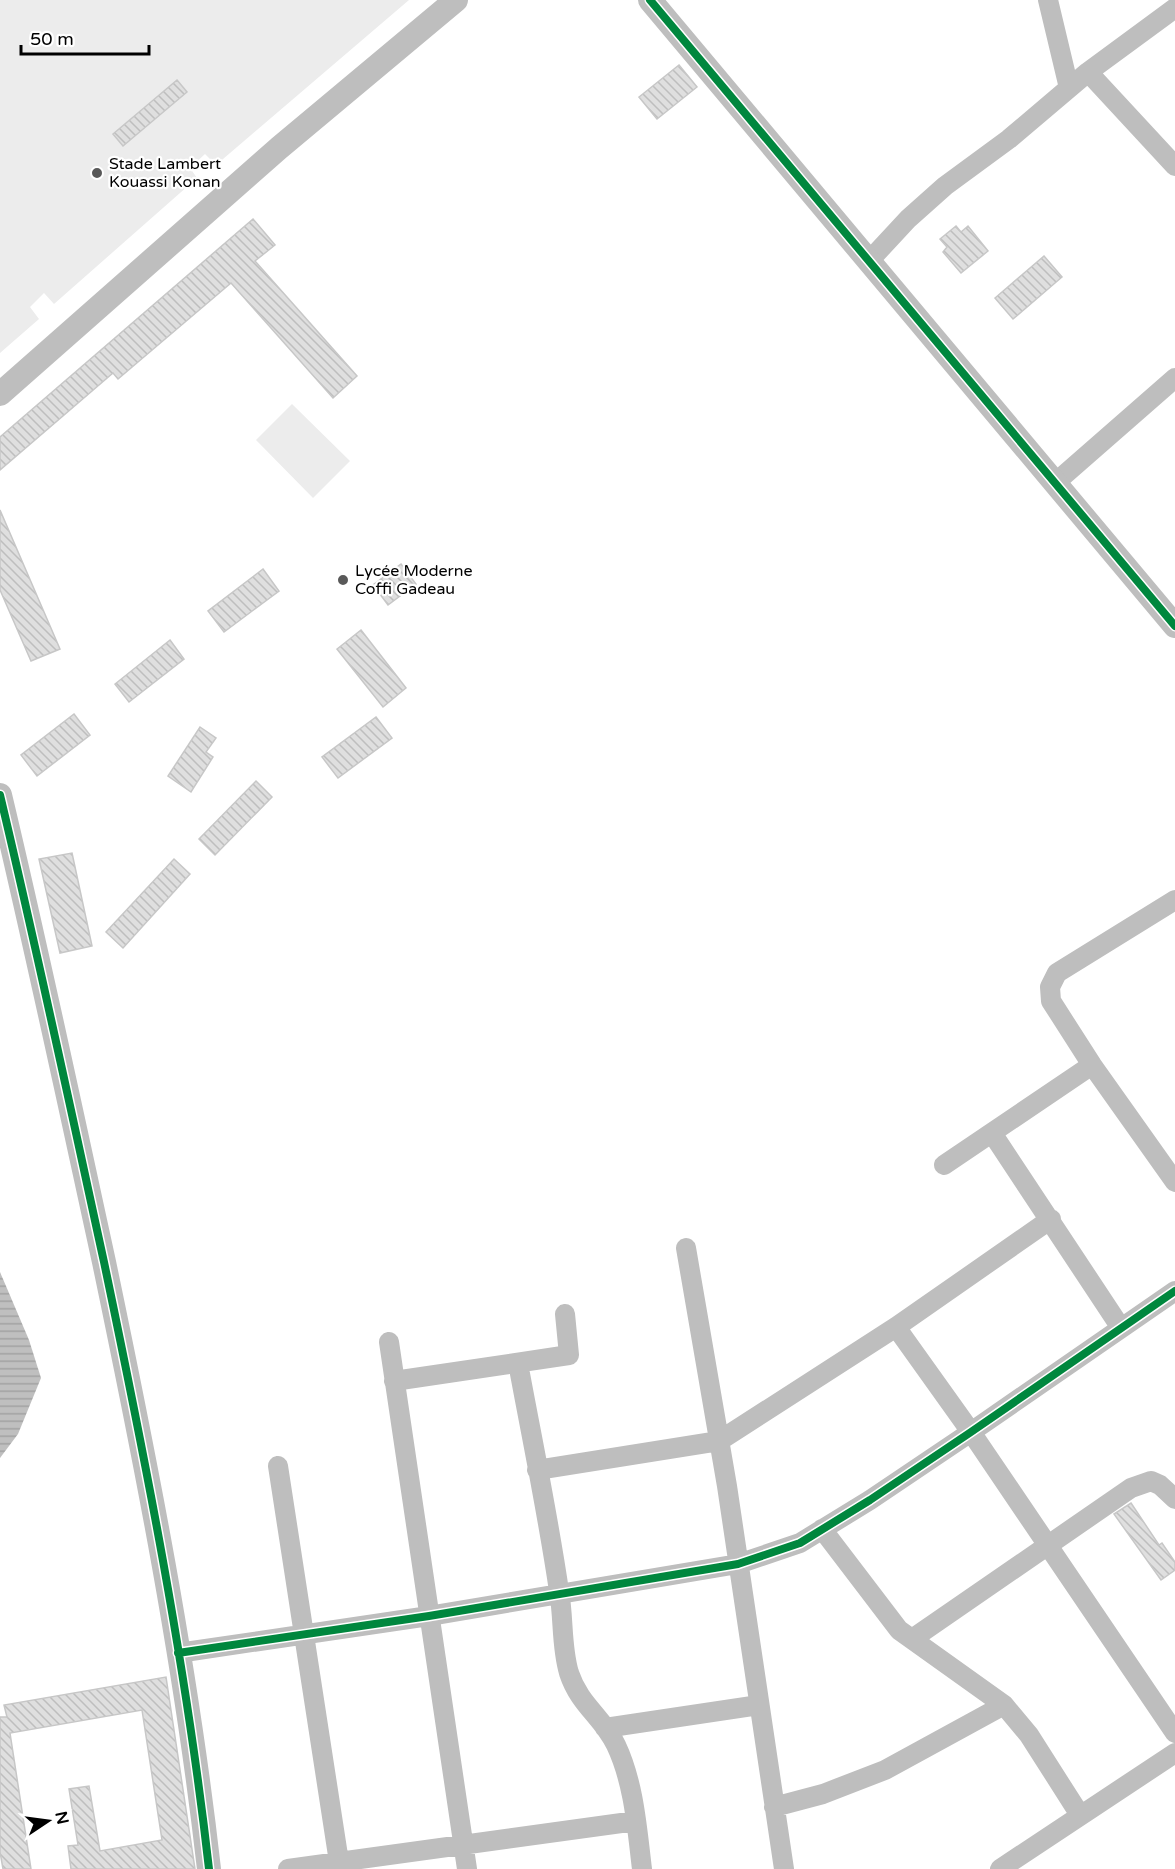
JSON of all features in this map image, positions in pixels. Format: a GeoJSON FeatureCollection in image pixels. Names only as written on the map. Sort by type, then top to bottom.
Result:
{"type":"FeatureCollection","features":[{"type":"Feature","properties":{"kind":"street"},"geometry":{"type":"LineString","coordinates":[[0,394],[279,148],[456,0]]}},
{"type":"Feature","properties":{"kind":"street"},"geometry":{"type":"LineString","coordinates":[[650,0],[1175,626]]}},
{"type":"Feature","properties":{"kind":"street"},"geometry":{"type":"LineString","coordinates":[[1048,0],[1069,88]]}},
{"type":"Feature","properties":{"kind":"street"},"geometry":{"type":"LineString","coordinates":[[869,261],[908,219],[945,186],[1008,139],[1088,72],[1175,8]]}},
{"type":"Feature","properties":{"kind":"street"},"geometry":{"type":"LineString","coordinates":[[1088,72],[1175,166]]}},
{"type":"Feature","properties":{"kind":"street"},"geometry":{"type":"LineString","coordinates":[[1055,483],[1175,378]]}},
{"type":"Feature","properties":{"kind":"street"},"geometry":{"type":"LineString","coordinates":[[0,795],[3,830],[47,993],[136,1413],[196,1756],[209,1869]]}},
{"type":"Feature","properties":{"kind":"street"},"geometry":{"type":"LineString","coordinates":[[1175,900],[1058,973],[1050,987],[1051,1001],[1092,1065],[1175,1182]]}},
{"type":"Feature","properties":{"kind":"street"},"geometry":{"type":"LineString","coordinates":[[944,1165],[1092,1065]]}},
{"type":"Feature","properties":{"kind":"street"},"geometry":{"type":"LineString","coordinates":[[993,1133],[1121,1328]]}},
{"type":"Feature","properties":{"kind":"street"},"geometry":{"type":"LineString","coordinates":[[537,1470],[719,1442],[896,1327],[1051,1219]]}},
{"type":"Feature","properties":{"kind":"street"},"geometry":{"type":"LineString","coordinates":[[686,1248],[719,1442],[784,1869]]}},
{"type":"Feature","properties":{"kind":"street"},"geometry":{"type":"LineString","coordinates":[[178,1653],[429,1616],[738,1564],[800,1543],[971,1432],[1175,1291]]}},
{"type":"Feature","properties":{"kind":"street"},"geometry":{"type":"LineString","coordinates":[[394,1381],[569,1355],[565,1314]]}},
{"type":"Feature","properties":{"kind":"street"},"geometry":{"type":"LineString","coordinates":[[896,1327],[971,1432],[1175,1733]]}},
{"type":"Feature","properties":{"kind":"street"},"geometry":{"type":"LineString","coordinates":[[389,1342],[467,1869]]}},
{"type":"Feature","properties":{"kind":"street"},"geometry":{"type":"LineString","coordinates":[[518,1363],[560,1594],[563,1641],[569,1671],[578,1696],[605,1728],[624,1765],[636,1821],[642,1869]]}},
{"type":"Feature","properties":{"kind":"street"},"geometry":{"type":"LineString","coordinates":[[278,1466],[339,1862]]}},
{"type":"Feature","properties":{"kind":"street"},"geometry":{"type":"LineString","coordinates":[[912,1639],[1142,1482],[1151,1481],[1161,1485],[1175,1499]]}},
{"type":"Feature","properties":{"kind":"street"},"geometry":{"type":"LineString","coordinates":[[822,1529],[899,1630],[1004,1705],[1029,1735],[1080,1815]]}},
{"type":"Feature","properties":{"kind":"street"},"geometry":{"type":"LineString","coordinates":[[605,1728],[759,1705]]}},
{"type":"Feature","properties":{"kind":"street"},"geometry":{"type":"LineString","coordinates":[[774,1807],[823,1794],[885,1770],[1004,1705]]}},
{"type":"Feature","properties":{"kind":"street"},"geometry":{"type":"LineString","coordinates":[[1000,1869],[1017,1862],[1080,1815],[1175,1753]]}},
{"type":"Feature","properties":{"kind":"street"},"geometry":{"type":"LineString","coordinates":[[288,1869],[636,1821]]}},
{"type":"Feature","properties":{"kind":"shaded area","name":"Stade Lambert Kouassi Konan"},"geometry":{"type":"Polygon","coordinates":[[[0,0],[409,0],[216,165],[205,154],[190,168],[197,178],[54,304],[44,293],[30,307],[39,319],[0,353],[0,0]]]}},
{"type":"Feature","properties":{"kind":"shaded area"},"geometry":{"type":"Polygon","coordinates":[[[292,404],[350,461],[313,498],[256,440],[292,404]]]}},
{"type":"Feature","properties":{"kind":"shaded area"},"geometry":{"type":"Polygon","coordinates":[[[0,1272],[29,1340],[41,1378],[18,1434],[0,1458],[0,1272]]]}},
{"type":"Feature","properties":{"kind":"building"},"geometry":{"type":"Polygon","coordinates":[[[679,65],[697,87],[657,119],[639,97],[679,65]]]}},
{"type":"Feature","properties":{"kind":"building"},"geometry":{"type":"Polygon","coordinates":[[[177,80],[187,92],[123,146],[113,134],[177,80]]]}},
{"type":"Feature","properties":{"kind":"building"},"geometry":{"type":"Polygon","coordinates":[[[253,219],[275,245],[255,261],[357,376],[333,398],[231,283],[118,379],[113,373],[0,470],[0,437],[253,219]]]}},
{"type":"Feature","properties":{"kind":"building"},"geometry":{"type":"Polygon","coordinates":[[[956,226],[961,232],[968,226],[988,251],[961,273],[943,252],[947,247],[940,239],[956,226]]]}},
{"type":"Feature","properties":{"kind":"building"},"geometry":{"type":"Polygon","coordinates":[[[1044,256],[1062,277],[1013,319],[995,298],[1044,256]]]}},
{"type":"Feature","properties":{"kind":"building"},"geometry":{"type":"Polygon","coordinates":[[[0,510],[60,649],[31,661],[0,590],[0,510]]]}},
{"type":"Feature","properties":{"kind":"building"},"geometry":{"type":"Polygon","coordinates":[[[401,564],[416,584],[388,605],[373,585],[401,564]]]}},
{"type":"Feature","properties":{"kind":"building"},"geometry":{"type":"Polygon","coordinates":[[[263,569],[279,591],[224,632],[208,611],[263,569]]]}},
{"type":"Feature","properties":{"kind":"building"},"geometry":{"type":"Polygon","coordinates":[[[361,630],[406,688],[383,707],[337,649],[361,630]]]}},
{"type":"Feature","properties":{"kind":"building"},"geometry":{"type":"Polygon","coordinates":[[[170,640],[184,659],[129,702],[115,684],[170,640]]]}},
{"type":"Feature","properties":{"kind":"building"},"geometry":{"type":"Polygon","coordinates":[[[74,714],[90,735],[37,776],[21,755],[74,714]]]}},
{"type":"Feature","properties":{"kind":"building"},"geometry":{"type":"Polygon","coordinates":[[[376,717],[392,738],[338,778],[322,757],[376,717]]]}},
{"type":"Feature","properties":{"kind":"building"},"geometry":{"type":"Polygon","coordinates":[[[200,727],[216,738],[206,752],[213,757],[191,792],[168,776],[200,727]]]}},
{"type":"Feature","properties":{"kind":"building"},"geometry":{"type":"Polygon","coordinates":[[[256,781],[272,797],[215,855],[199,839],[256,781]]]}},
{"type":"Feature","properties":{"kind":"building"},"geometry":{"type":"Polygon","coordinates":[[[72,853],[92,946],[60,953],[39,859],[72,853]]]}},
{"type":"Feature","properties":{"kind":"building"},"geometry":{"type":"Polygon","coordinates":[[[174,859],[190,874],[123,948],[106,932],[174,859]]]}},
{"type":"Feature","properties":{"kind":"building"},"geometry":{"type":"Polygon","coordinates":[[[1131,1503],[1159,1545],[1162,1543],[1175,1562],[1175,1570],[1161,1580],[1114,1514],[1131,1503]]]}},
{"type":"Feature","properties":{"kind":"building"},"geometry":{"type":"Polygon","coordinates":[[[166,1677],[195,1869],[71,1869],[68,1846],[78,1845],[69,1789],[89,1786],[100,1851],[162,1840],[142,1710],[10,1733],[31,1869],[3,1869],[0,1852],[0,1717],[7,1717],[4,1705],[166,1677]]]}},
{"type":"Feature","properties":{"kind":"cycle path"},"geometry":{"type":"LineString","coordinates":[[650,0],[1175,626]]}},
{"type":"Feature","properties":{"kind":"cycle path"},"geometry":{"type":"LineString","coordinates":[[0,795],[104,1262],[150,1489],[189,1716],[209,1869]]}},
{"type":"Feature","properties":{"kind":"cycle path"},"geometry":{"type":"LineString","coordinates":[[178,1653],[429,1616],[738,1564],[800,1543],[870,1500],[1175,1291]]}},
{"type":"Feature","properties":{"kind":"place","name":"Stade Lambert Kouassi Konan"},"geometry":{"type":"Point","coordinates":[97,173]}},
{"type":"Feature","properties":{"kind":"place","name":"Lycée Moderne Coffi Gadeau"},"geometry":{"type":"Point","coordinates":[343,580]}}]}
